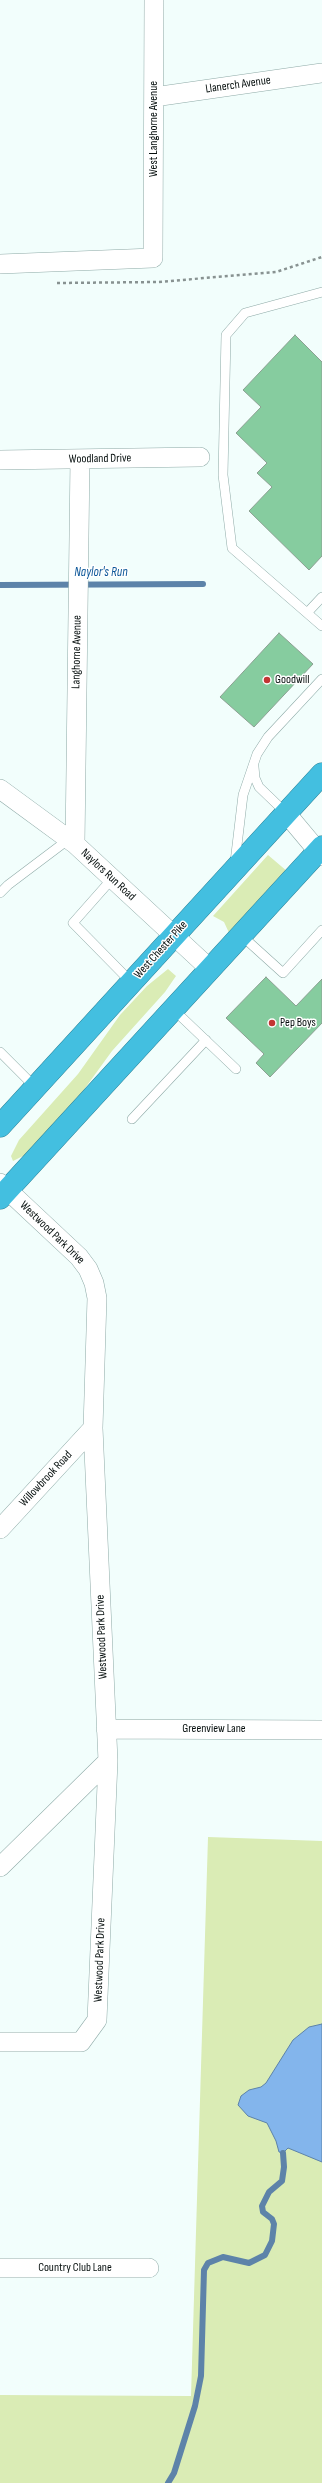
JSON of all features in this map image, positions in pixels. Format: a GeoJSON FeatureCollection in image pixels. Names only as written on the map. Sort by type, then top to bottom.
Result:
{"type":"FeatureCollection","features":[{"type":"Feature","properties":{"kind":"highway","name":"West Chester Pike"},"geometry":{"type":"LineString","coordinates":[[0,1126],[234,872],[322,774]]}},
{"type":"Feature","properties":{"kind":"highway"},"geometry":{"type":"LineString","coordinates":[[2,1190],[173,1010],[241,935],[320,852]]}},
{"type":"Feature","properties":{"kind":"street","name":"West Langhorne Avenue"},"geometry":{"type":"LineString","coordinates":[[0,264],[152,258],[154,0]]}},
{"type":"Feature","properties":{"kind":"street","name":"Llanerch Avenue"},"geometry":{"type":"LineString","coordinates":[[154,97],[322,73]]}},
{"type":"Feature","properties":{"kind":"street","name":"Woodland Drive"},"geometry":{"type":"LineString","coordinates":[[0,460],[200,458]]}},
{"type":"Feature","properties":{"kind":"street","name":"Langhorne Avenue"},"geometry":{"type":"LineString","coordinates":[[72,842],[79,568],[80,459]]}},
{"type":"Feature","properties":{"kind":"street","name":"Naylors Run Road"},"geometry":{"type":"LineString","coordinates":[[0,789],[72,842],[111,880],[210,970]]}},
{"type":"Feature","properties":{"kind":"street"},"geometry":{"type":"LineString","coordinates":[[286,813],[320,852]]}},
{"type":"Feature","properties":{"kind":"street","name":"Westwood Park Drive"},"geometry":{"type":"LineString","coordinates":[[0,2042],[82,2042],[97,2020],[108,1761],[93,1428],[97,1298],[94,1283],[88,1269],[79,1257],[2,1190]]}},
{"type":"Feature","properties":{"kind":"street","name":"Willowbrook Road"},"geometry":{"type":"LineString","coordinates":[[0,1529],[93,1428]]}},
{"type":"Feature","properties":{"kind":"street","name":"Greenview Lane"},"geometry":{"type":"LineString","coordinates":[[106,1729],[322,1730]]}},
{"type":"Feature","properties":{"kind":"street"},"geometry":{"type":"LineString","coordinates":[[0,1867],[108,1761]]}},
{"type":"Feature","properties":{"kind":"street","name":"Country Club Lane"},"geometry":{"type":"LineString","coordinates":[[0,2268],[149,2268]]}},
{"type":"Feature","properties":{"kind":"lane"},"geometry":{"type":"LineString","coordinates":[[322,292],[245,313],[226,335],[223,475],[232,548],[322,626]]}},
{"type":"Feature","properties":{"kind":"lane"},"geometry":{"type":"LineString","coordinates":[[307,613],[322,597]]}},
{"type":"Feature","properties":{"kind":"lane"},"geometry":{"type":"LineString","coordinates":[[234,872],[243,795],[262,744],[322,679]]}},
{"type":"Feature","properties":{"kind":"lane"},"geometry":{"type":"LineString","coordinates":[[254,767],[255,778],[259,787],[286,813]]}},
{"type":"Feature","properties":{"kind":"lane"},"geometry":{"type":"LineString","coordinates":[[0,893],[8,885],[72,842]]}},
{"type":"Feature","properties":{"kind":"lane"},"geometry":{"type":"LineString","coordinates":[[111,880],[73,923],[132,983]]}},
{"type":"Feature","properties":{"kind":"lane"},"geometry":{"type":"LineString","coordinates":[[241,935],[283,973],[322,930]]}},
{"type":"Feature","properties":{"kind":"lane"},"geometry":{"type":"LineString","coordinates":[[173,1010],[236,1069]]}},
{"type":"Feature","properties":{"kind":"lane"},"geometry":{"type":"LineString","coordinates":[[132,1119],[206,1040]]}},
{"type":"Feature","properties":{"kind":"lane"},"geometry":{"type":"LineString","coordinates":[[0,1052],[36,1087]]}},
{"type":"Feature","properties":{"kind":"path"},"geometry":{"type":"LineString","coordinates":[[55,283],[158,282],[276,272],[322,257]]}},
{"type":"Feature","properties":{"kind":"green space"},"geometry":{"type":"Polygon","coordinates":[[[268,855],[288,872],[230,935],[224,922],[213,916],[268,855]]]}},
{"type":"Feature","properties":{"kind":"green space"},"geometry":{"type":"Polygon","coordinates":[[[168,969],[176,976],[165,992],[112,1051],[67,1113],[25,1155],[13,1161],[11,1156],[19,1140],[78,1074],[120,1015],[147,986],[168,969]]]}},
{"type":"Feature","properties":{"kind":"green space"},"geometry":{"type":"Polygon","coordinates":[[[208,1837],[322,1841],[322,2483],[0,2483],[0,2395],[191,2396],[208,1837]]]}},
{"type":"Feature","properties":{"kind":"water"},"geometry":{"type":"Polygon","coordinates":[[[322,2024],[322,2162],[288,2148],[283,2153],[279,2152],[276,2141],[267,2123],[248,2116],[238,2105],[241,2096],[249,2090],[261,2087],[266,2083],[293,2040],[309,2027],[322,2024]]]}},
{"type":"Feature","properties":{"kind":"building"},"geometry":{"type":"Polygon","coordinates":[[[295,335],[322,362],[322,556],[309,570],[249,511],[272,487],[257,473],[267,463],[236,433],[261,407],[243,390],[295,335]]]}},
{"type":"Feature","properties":{"kind":"building","name":"Goodwill"},"geometry":{"type":"Polygon","coordinates":[[[279,633],[313,664],[254,727],[220,697],[279,633]]]}},
{"type":"Feature","properties":{"kind":"building","name":"Pep Boys"},"geometry":{"type":"Polygon","coordinates":[[[266,977],[296,1006],[322,979],[322,1023],[270,1077],[256,1063],[264,1054],[226,1018],[266,977]]]}},
{"type":"Feature","properties":{"kind":"waterway","name":"Naylor's Run"},"geometry":{"type":"LineString","coordinates":[[0,585],[203,584]]}},
{"type":"Feature","properties":{"kind":"waterway"},"geometry":{"type":"LineString","coordinates":[[168,2483],[174,2473],[195,2406],[201,2376],[204,2270],[208,2263],[223,2257],[249,2263],[265,2255],[272,2241],[274,2224],[272,2219],[263,2212],[262,2206],[269,2192],[282,2181],[284,2167],[283,2153]]}},
{"type":"Feature","properties":{"kind":"place","name":"Goodwill"},"geometry":{"type":"Point","coordinates":[267,680]}},
{"type":"Feature","properties":{"kind":"place","name":"Pep Boys"},"geometry":{"type":"Point","coordinates":[272,1023]}}]}
